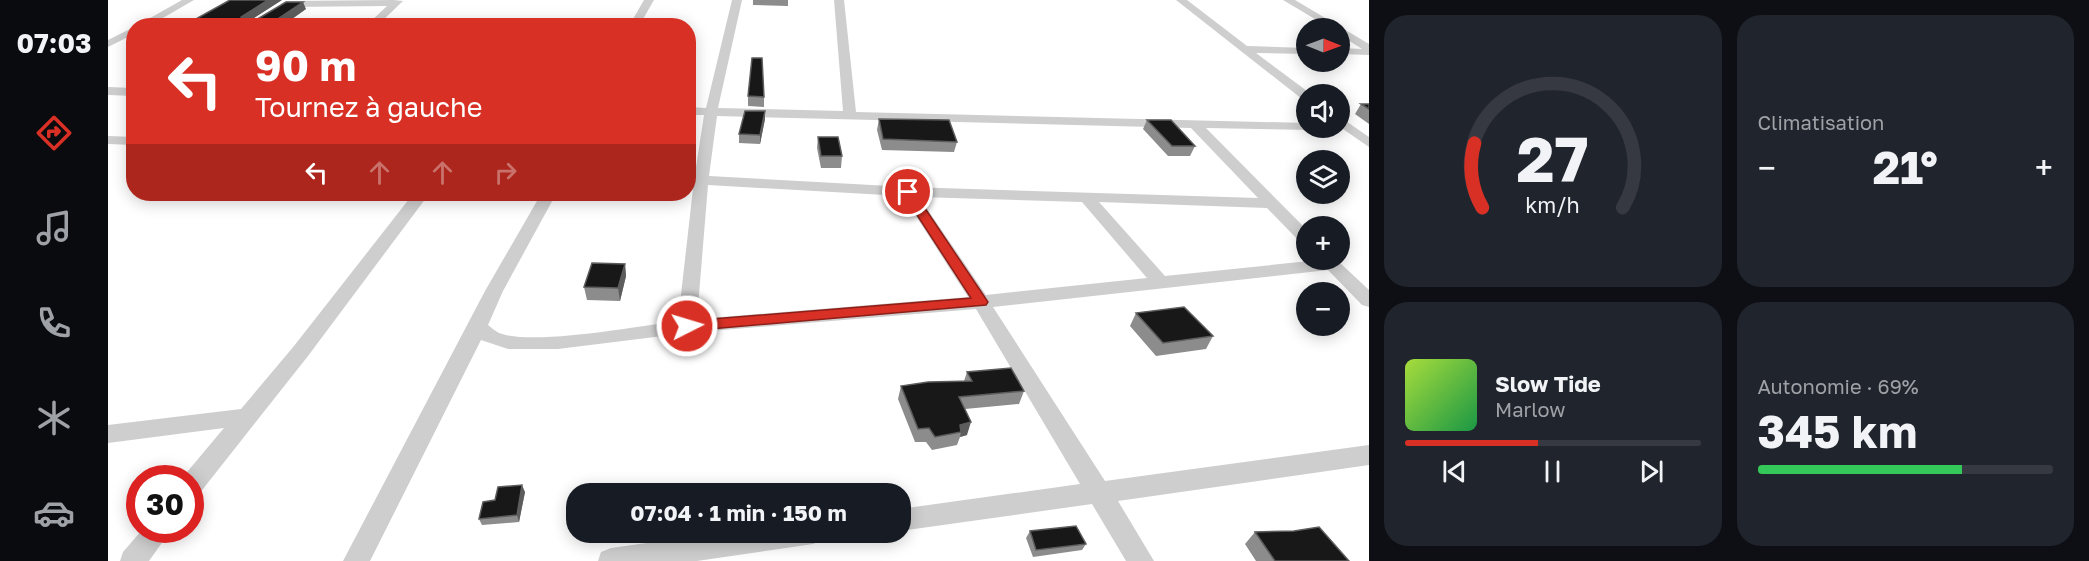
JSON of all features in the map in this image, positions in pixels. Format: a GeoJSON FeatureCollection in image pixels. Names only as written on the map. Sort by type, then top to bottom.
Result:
{"type":"FeatureCollection","features":[{"type":"Feature","properties":{"kind":"street"},"geometry":{"type":"LineString","coordinates":[[156,18],[189,0]]}},
{"type":"Feature","properties":{"kind":"street"},"geometry":{"type":"LineString","coordinates":[[639,18],[649,0]]}},
{"type":"Feature","properties":{"kind":"street"},"geometry":{"type":"LineString","coordinates":[[687,326],[701,180],[711,112],[737,0]]}},
{"type":"Feature","properties":{"kind":"street"},"geometry":{"type":"LineString","coordinates":[[840,0],[850,115]]}},
{"type":"Feature","properties":{"kind":"street"},"geometry":{"type":"LineString","coordinates":[[1181,0],[1296,88]]}},
{"type":"Feature","properties":{"kind":"street"},"geometry":{"type":"LineString","coordinates":[[1288,0],[1318,18]]}},
{"type":"Feature","properties":{"kind":"street"},"geometry":{"type":"LineString","coordinates":[[285,4],[397,2]]}},
{"type":"Feature","properties":{"kind":"street"},"geometry":{"type":"LineString","coordinates":[[380,18],[397,2]]}},
{"type":"Feature","properties":{"kind":"street"},"geometry":{"type":"LineString","coordinates":[[1350,38],[1369,50]]}},
{"type":"Feature","properties":{"kind":"street"},"geometry":{"type":"LineString","coordinates":[[1247,50],[1296,51]]}},
{"type":"Feature","properties":{"kind":"street"},"geometry":{"type":"LineString","coordinates":[[1350,51],[1369,50]]}},
{"type":"Feature","properties":{"kind":"street"},"geometry":{"type":"LineString","coordinates":[[108,91],[126,92]]}},
{"type":"Feature","properties":{"kind":"street"},"geometry":{"type":"LineString","coordinates":[[696,111],[1296,127]]}},
{"type":"Feature","properties":{"kind":"street"},"geometry":{"type":"LineString","coordinates":[[1194,124],[1296,228]]}},
{"type":"Feature","properties":{"kind":"street"},"geometry":{"type":"LineString","coordinates":[[1350,129],[1369,142]]}},
{"type":"Feature","properties":{"kind":"street"},"geometry":{"type":"LineString","coordinates":[[108,140],[126,141]]}},
{"type":"Feature","properties":{"kind":"street"},"geometry":{"type":"LineString","coordinates":[[701,180],[908,192],[1271,202]]}},
{"type":"Feature","properties":{"kind":"street"},"geometry":{"type":"LineString","coordinates":[[908,192],[981,302],[1141,561]]}},
{"type":"Feature","properties":{"kind":"street"},"geometry":{"type":"LineString","coordinates":[[1085,196],[1159,281]]}},
{"type":"Feature","properties":{"kind":"street"},"geometry":{"type":"LineString","coordinates":[[204,470],[301,351],[416,201]]}},
{"type":"Feature","properties":{"kind":"street"},"geometry":{"type":"LineString","coordinates":[[356,561],[494,291],[544,201]]}},
{"type":"Feature","properties":{"kind":"street"},"geometry":{"type":"LineString","coordinates":[[478,326],[491,338],[524,343],[616,336],[687,326],[981,302],[1296,266]]}},
{"type":"Feature","properties":{"kind":"street"},"geometry":{"type":"LineString","coordinates":[[1337,270],[1369,301]]}},
{"type":"Feature","properties":{"kind":"street"},"geometry":{"type":"LineString","coordinates":[[108,434],[245,417]]}},
{"type":"Feature","properties":{"kind":"street"},"geometry":{"type":"LineString","coordinates":[[911,518],[1369,455]]}},
{"type":"Feature","properties":{"kind":"street"},"geometry":{"type":"LineString","coordinates":[[133,561],[148,543]]}},
{"type":"Feature","properties":{"kind":"street"},"geometry":{"type":"LineString","coordinates":[[611,561],[736,543]]}},
{"type":"Feature","properties":{"kind":"building"},"geometry":{"type":"Polygon","coordinates":[[[230,0],[268,0],[241,18],[198,18],[230,0]]]}},
{"type":"Feature","properties":{"kind":"building"},"geometry":{"type":"Polygon","coordinates":[[[286,2],[303,2],[279,18],[259,18],[286,2]]]}},
{"type":"Feature","properties":{"kind":"building"},"geometry":{"type":"Polygon","coordinates":[[[752,58],[762,58],[764,97],[748,96],[752,58]]]}},
{"type":"Feature","properties":{"kind":"building"},"geometry":{"type":"Polygon","coordinates":[[[745,111],[765,111],[760,135],[739,134],[745,111]]]}},
{"type":"Feature","properties":{"kind":"building"},"geometry":{"type":"Polygon","coordinates":[[[879,119],[949,120],[957,142],[883,139],[879,119]]]}},
{"type":"Feature","properties":{"kind":"building"},"geometry":{"type":"Polygon","coordinates":[[[1147,120],[1171,120],[1195,146],[1172,146],[1147,120]]]}},
{"type":"Feature","properties":{"kind":"building"},"geometry":{"type":"Polygon","coordinates":[[[818,137],[838,137],[842,156],[821,156],[818,137]]]}},
{"type":"Feature","properties":{"kind":"building"},"geometry":{"type":"Polygon","coordinates":[[[592,263],[625,264],[618,288],[584,287],[592,263]]]}},
{"type":"Feature","properties":{"kind":"building"},"geometry":{"type":"Polygon","coordinates":[[[1184,307],[1213,336],[1163,343],[1136,313],[1184,307]]]}},
{"type":"Feature","properties":{"kind":"building"},"geometry":{"type":"Polygon","coordinates":[[[1011,368],[1024,391],[959,397],[971,422],[960,425],[961,432],[935,437],[929,428],[918,429],[901,386],[928,382],[972,381],[967,372],[1011,368]]]}},
{"type":"Feature","properties":{"kind":"building"},"geometry":{"type":"Polygon","coordinates":[[[522,485],[517,515],[479,519],[483,502],[495,500],[498,487],[522,485]]]}},
{"type":"Feature","properties":{"kind":"building"},"geometry":{"type":"Polygon","coordinates":[[[1076,526],[1086,544],[1036,550],[1030,531],[1076,526]]]}},
{"type":"Feature","properties":{"kind":"building"},"geometry":{"type":"Polygon","coordinates":[[[1319,527],[1349,561],[1275,561],[1255,532],[1294,531],[1319,527]]]}},
{"type":"Feature","properties":{"kind":"route"},"geometry":{"type":"LineString","coordinates":[[687,326],[981,302],[908,192]]}}]}
